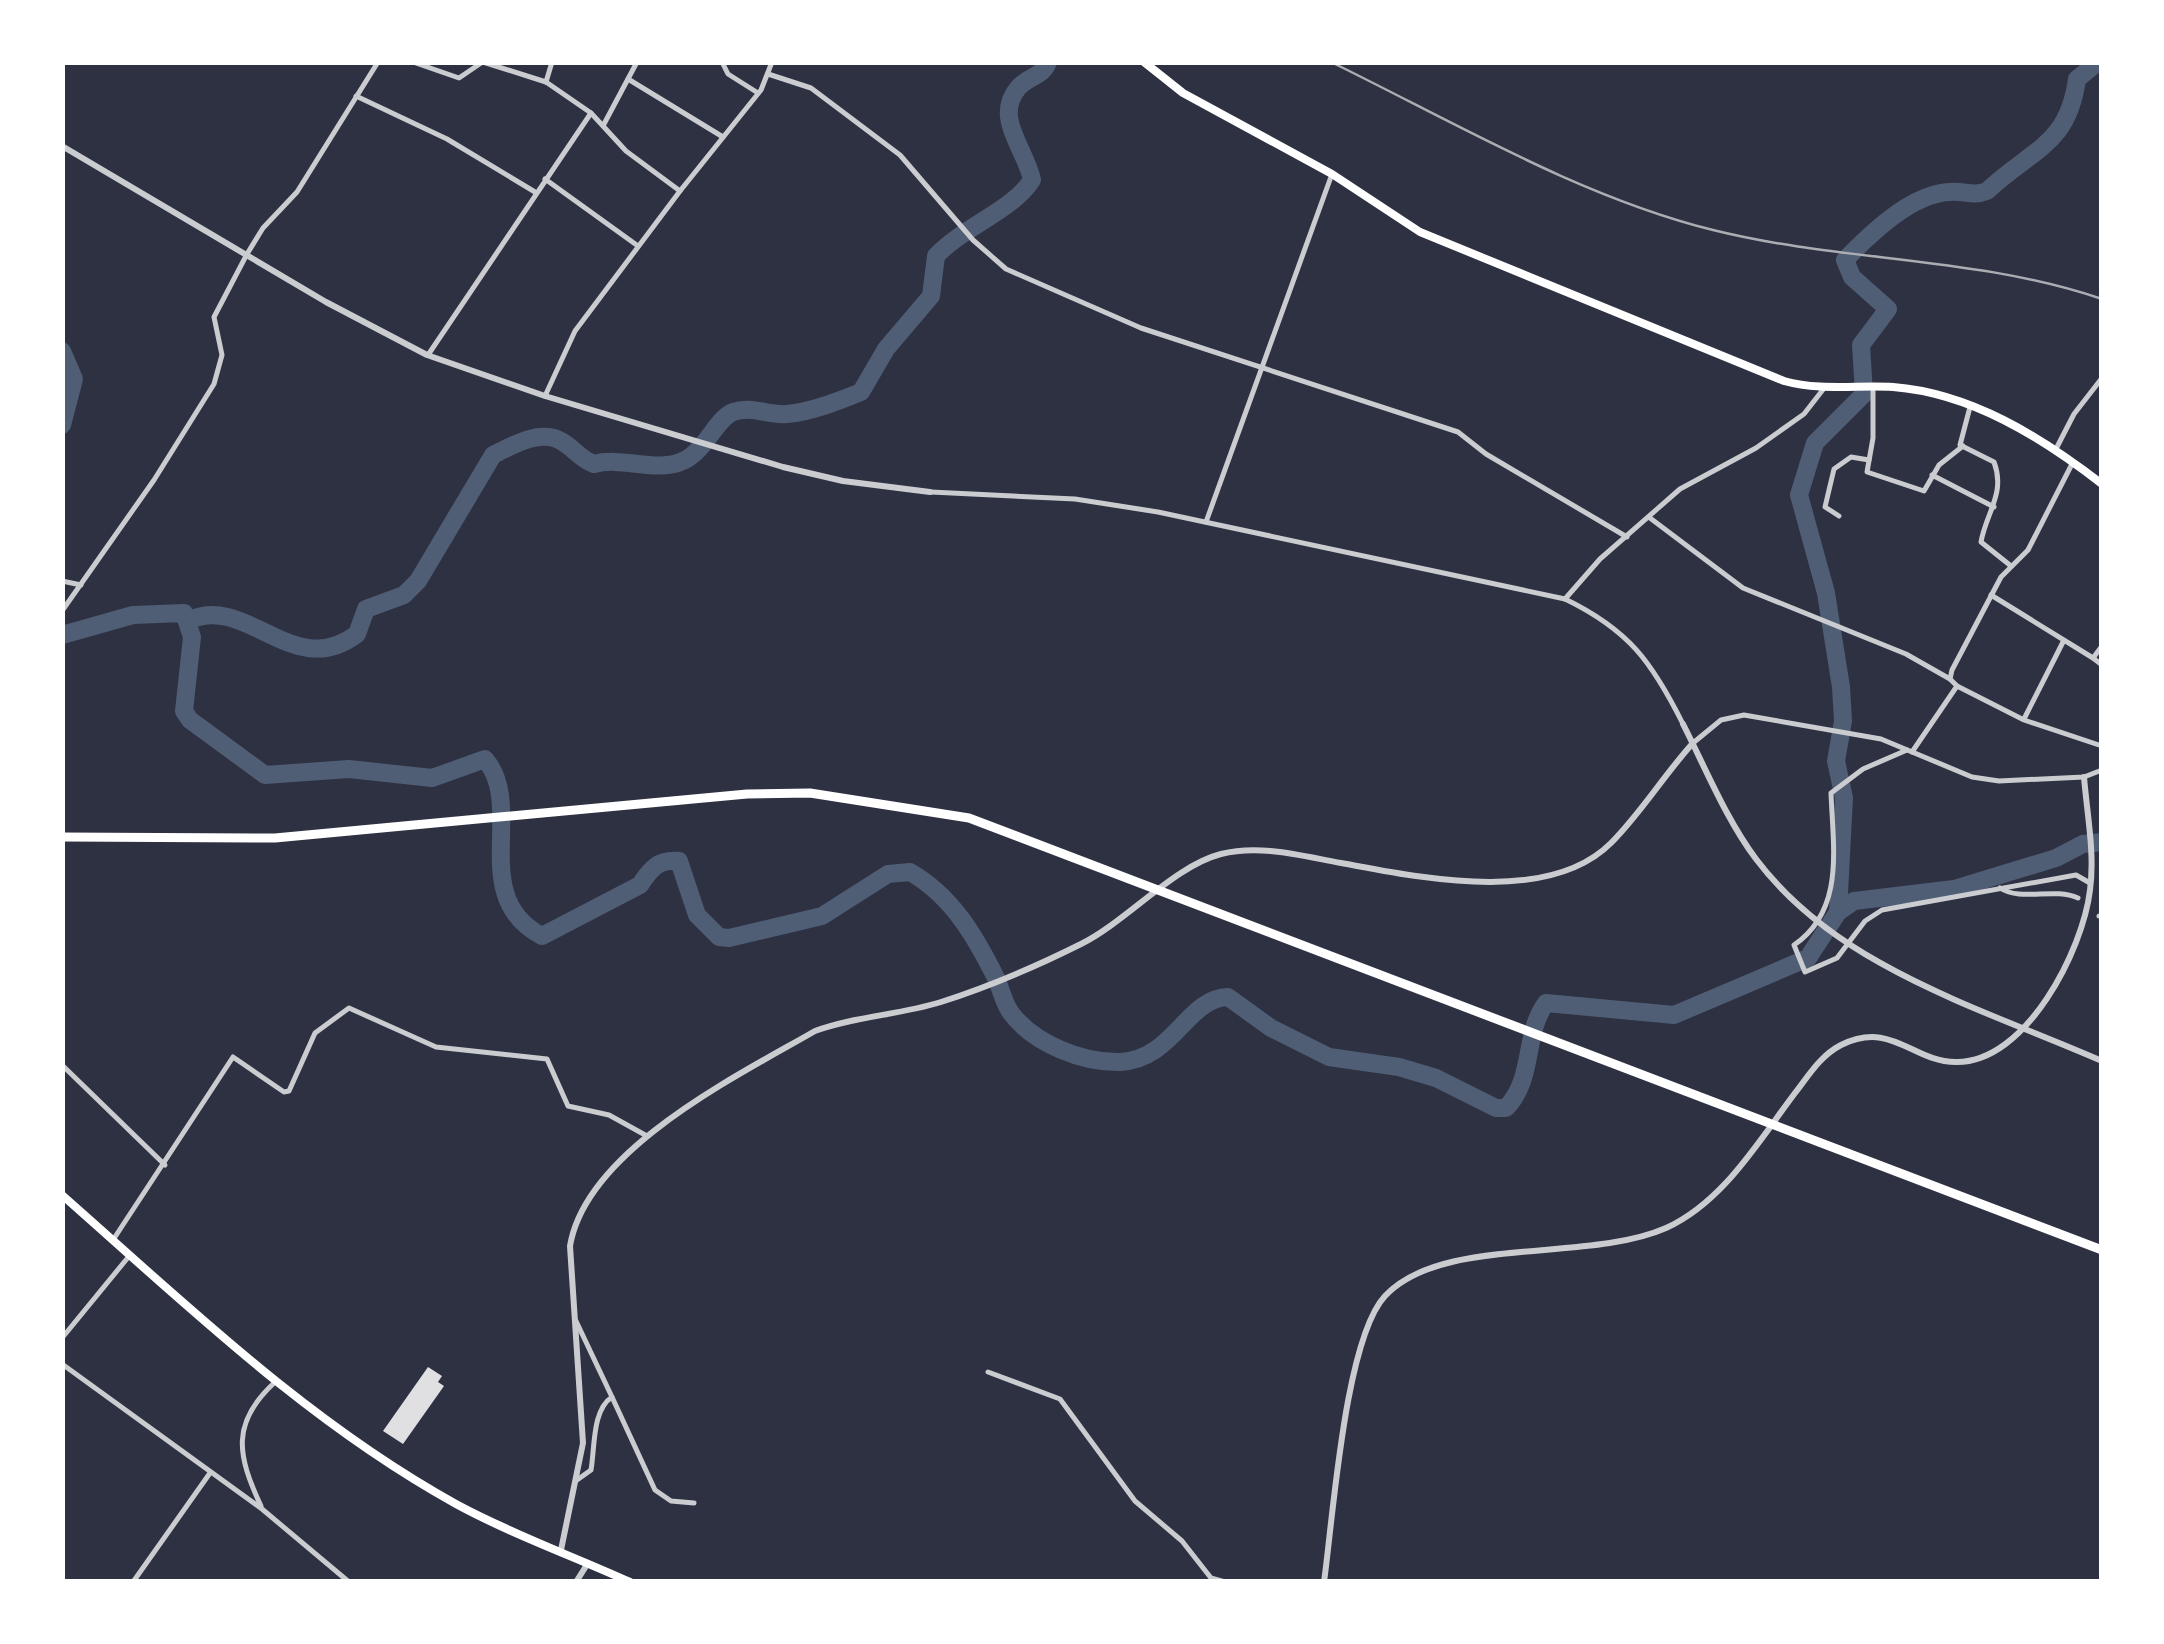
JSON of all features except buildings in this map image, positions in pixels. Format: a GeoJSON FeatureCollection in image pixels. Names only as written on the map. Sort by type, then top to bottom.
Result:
{"type":"FeatureCollection","features":[{"type":"Feature","properties":{"kind":"highway"},"geometry":{"type":"LineString","coordinates":[[62,836],[275,838],[747,794],[810,794],[969,818],[1164,889],[2102,1250]]}},
{"type":"Feature","properties":{"kind":"main road"},"geometry":{"type":"LineString","coordinates":[[1144,62],[1238,126],[1332,174],[1420,232],[1784,381],[1826,387],[1923,390],[2057,447],[2102,484]]}},
{"type":"Feature","properties":{"kind":"main road"},"geometry":{"type":"LineString","coordinates":[[62,1195],[274,1382],[460,1506],[630,1582]]}},
{"type":"Feature","properties":{"kind":"street"},"geometry":{"type":"LineString","coordinates":[[63,610],[214,384],[222,354],[214,316],[246,254],[263,228],[298,192],[378,62]]}},
{"type":"Feature","properties":{"kind":"street"},"geometry":{"type":"LineString","coordinates":[[413,62],[459,78],[482,62],[546,82],[604,124],[626,150],[680,190]]}},
{"type":"Feature","properties":{"kind":"street"},"geometry":{"type":"LineString","coordinates":[[546,82],[552,62]]}},
{"type":"Feature","properties":{"kind":"street"},"geometry":{"type":"LineString","coordinates":[[604,124],[637,62]]}},
{"type":"Feature","properties":{"kind":"street"},"geometry":{"type":"LineString","coordinates":[[722,62],[728,74],[758,93]]}},
{"type":"Feature","properties":{"kind":"street"},"geometry":{"type":"LineString","coordinates":[[545,396],[575,331],[758,93],[772,62]]}},
{"type":"Feature","properties":{"kind":"street"},"geometry":{"type":"LineString","coordinates":[[768,74],[810,88],[868,130],[923,176],[961,224],[1006,269],[1140,328],[1458,432],[1486,454],[1627,536]]}},
{"type":"Feature","properties":{"kind":"street"},"geometry":{"type":"LineString","coordinates":[[628,79],[723,137]]}},
{"type":"Feature","properties":{"kind":"street"},"geometry":{"type":"LineString","coordinates":[[356,96],[447,139],[535,192]]}},
{"type":"Feature","properties":{"kind":"street"},"geometry":{"type":"LineString","coordinates":[[428,356],[591,114]]}},
{"type":"Feature","properties":{"kind":"street"},"geometry":{"type":"LineString","coordinates":[[62,146],[428,356],[545,396],[843,481],[930,492],[1075,500],[1206,522],[1565,599],[1617,629],[1644,654],[1752,855],[1809,919],[1854,949],[2102,1061]]}},
{"type":"Feature","properties":{"kind":"street"},"geometry":{"type":"LineString","coordinates":[[1206,522],[1332,174]]}},
{"type":"Feature","properties":{"kind":"street"},"geometry":{"type":"LineString","coordinates":[[545,180],[638,246]]}},
{"type":"Feature","properties":{"kind":"street"},"geometry":{"type":"LineString","coordinates":[[2057,447],[2074,414],[2102,378]]}},
{"type":"Feature","properties":{"kind":"street"},"geometry":{"type":"LineString","coordinates":[[1565,599],[1600,559],[1680,490],[1756,448],[1804,414],[1826,387]]}},
{"type":"Feature","properties":{"kind":"street"},"geometry":{"type":"LineString","coordinates":[[1872,387],[1867,472],[1913,489],[1928,488],[1932,476],[1963,446],[1970,408]]}},
{"type":"Feature","properties":{"kind":"street"},"geometry":{"type":"LineString","coordinates":[[1963,446],[1995,464],[1998,494],[1981,542],[2011,566]]}},
{"type":"Feature","properties":{"kind":"street"},"geometry":{"type":"LineString","coordinates":[[1839,516],[1826,507],[1834,469],[1851,457],[1869,460]]}},
{"type":"Feature","properties":{"kind":"street"},"geometry":{"type":"LineString","coordinates":[[1950,680],[1991,596],[2011,566],[2028,550],[2073,462]]}},
{"type":"Feature","properties":{"kind":"street"},"geometry":{"type":"LineString","coordinates":[[1932,476],[1994,508]]}},
{"type":"Feature","properties":{"kind":"street"},"geometry":{"type":"LineString","coordinates":[[1650,518],[1744,588],[1906,654],[1957,686],[2024,720],[2102,746]]}},
{"type":"Feature","properties":{"kind":"street"},"geometry":{"type":"LineString","coordinates":[[62,581],[81,584]]}},
{"type":"Feature","properties":{"kind":"street"},"geometry":{"type":"LineString","coordinates":[[1991,596],[2102,665]]}},
{"type":"Feature","properties":{"kind":"street"},"geometry":{"type":"LineString","coordinates":[[2024,720],[2063,642]]}},
{"type":"Feature","properties":{"kind":"street"},"geometry":{"type":"LineString","coordinates":[[2093,658],[2102,646]]}},
{"type":"Feature","properties":{"kind":"street"},"geometry":{"type":"LineString","coordinates":[[1957,686],[1910,751],[1831,794],[1831,900],[1804,938],[1794,945],[1803,968],[1806,972],[1837,958],[1865,921],[1882,910],[2076,875],[2091,886]]}},
{"type":"Feature","properties":{"kind":"street"},"geometry":{"type":"LineString","coordinates":[[561,1550],[583,1444],[570,1246],[582,1204],[647,1136],[815,1031],[845,1020],[940,1002],[1082,944],[1196,864],[1234,851],[1285,853],[1448,882],[1487,884],[1571,867],[1592,859],[1611,843],[1693,744],[1722,720],[1744,715],[1851,733],[1910,751],[1972,777],[1999,781],[2084,777],[2102,770]]}},
{"type":"Feature","properties":{"kind":"street"},"geometry":{"type":"LineString","coordinates":[[1324,1582],[1357,1364],[1365,1327],[1382,1299],[1402,1279],[1431,1268],[1610,1244],[1668,1227],[1720,1189],[1821,1059],[1847,1042],[1866,1037],[1896,1039],[1932,1057],[1958,1062],[1993,1054],[2024,1027],[2074,952],[2092,870],[2084,777]]}},
{"type":"Feature","properties":{"kind":"street"},"geometry":{"type":"LineString","coordinates":[[2000,888],[2010,894],[2062,891],[2078,898]]}},
{"type":"Feature","properties":{"kind":"street"},"geometry":{"type":"LineString","coordinates":[[113,1240],[233,1057],[284,1092],[290,1091],[315,1033],[349,1008],[436,1047],[547,1059],[568,1106],[610,1115],[647,1136]]}},
{"type":"Feature","properties":{"kind":"street"},"geometry":{"type":"LineString","coordinates":[[62,1066],[164,1165]]}},
{"type":"Feature","properties":{"kind":"street"},"geometry":{"type":"LineString","coordinates":[[62,1338],[130,1255]]}},
{"type":"Feature","properties":{"kind":"street"},"geometry":{"type":"LineString","coordinates":[[576,1320],[655,1490],[671,1501],[694,1504]]}},
{"type":"Feature","properties":{"kind":"street"},"geometry":{"type":"LineString","coordinates":[[62,1364],[262,1509],[349,1582]]}},
{"type":"Feature","properties":{"kind":"street"},"geometry":{"type":"LineString","coordinates":[[988,1372],[1060,1399],[1135,1501],[1182,1542],[1211,1578],[1225,1582]]}},
{"type":"Feature","properties":{"kind":"street"},"geometry":{"type":"LineString","coordinates":[[262,1509],[251,1486],[241,1436],[251,1404],[274,1382]]}},
{"type":"Feature","properties":{"kind":"street"},"geometry":{"type":"LineString","coordinates":[[577,1480],[591,1470],[599,1413],[603,1402],[612,1397]]}},
{"type":"Feature","properties":{"kind":"street"},"geometry":{"type":"LineString","coordinates":[[133,1582],[210,1473]]}},
{"type":"Feature","properties":{"kind":"street"},"geometry":{"type":"LineString","coordinates":[[576,1582],[588,1563]]}},
{"type":"Feature","properties":{"kind":"waterway"},"geometry":{"type":"LineString","coordinates":[[190,620],[211,615],[231,618],[292,644],[312,648],[334,646],[357,634],[366,609],[404,595],[418,581],[493,455],[509,447],[544,437],[561,441],[594,464],[675,464],[692,455],[733,412],[796,413],[861,392],[886,349],[931,296],[936,256],[1013,200],[1032,180],[1013,134],[1009,111],[1018,88],[1043,71],[1048,62]]}},
{"type":"Feature","properties":{"kind":"waterway"},"geometry":{"type":"LineString","coordinates":[[1838,912],[1844,798],[1836,761],[1843,721],[1841,687],[1826,593],[1799,495],[1815,443],[1864,394],[1861,345],[1888,309],[1852,277],[1845,260],[1879,228],[1920,200],[1949,192],[1987,191],[2056,133],[2065,119],[2077,79],[2098,62]]}},
{"type":"Feature","properties":{"kind":"waterway"},"geometry":{"type":"LineString","coordinates":[[62,351],[74,379],[62,425]]}},
{"type":"Feature","properties":{"kind":"waterway"},"geometry":{"type":"LineString","coordinates":[[62,635],[133,615],[184,613],[192,637],[184,711],[190,720],[265,775],[349,769],[432,778],[485,759],[496,779],[501,801],[502,876],[507,899],[520,919],[542,936],[640,885],[652,869],[666,862],[679,861],[697,915],[719,937],[729,938],[822,916],[888,874],[910,872],[938,893],[961,918],[988,962],[1011,1013],[1033,1034],[1060,1050],[1106,1061],[1138,1058],[1154,1051],[1201,1007],[1228,997],[1271,1028],[1329,1057],[1399,1067],[1436,1078],[1496,1108],[1506,1108],[1515,1096],[1534,1028],[1546,1003],[1674,1015],[1808,958],[1838,912],[1854,901],[1954,889],[2056,858],[2083,844],[2102,842]]}},
{"type":"Feature","properties":{"kind":"railway"},"geometry":{"type":"LineString","coordinates":[[1331,62],[1518,156],[1663,216],[1761,240],[2006,275],[2102,299]]}}]}
